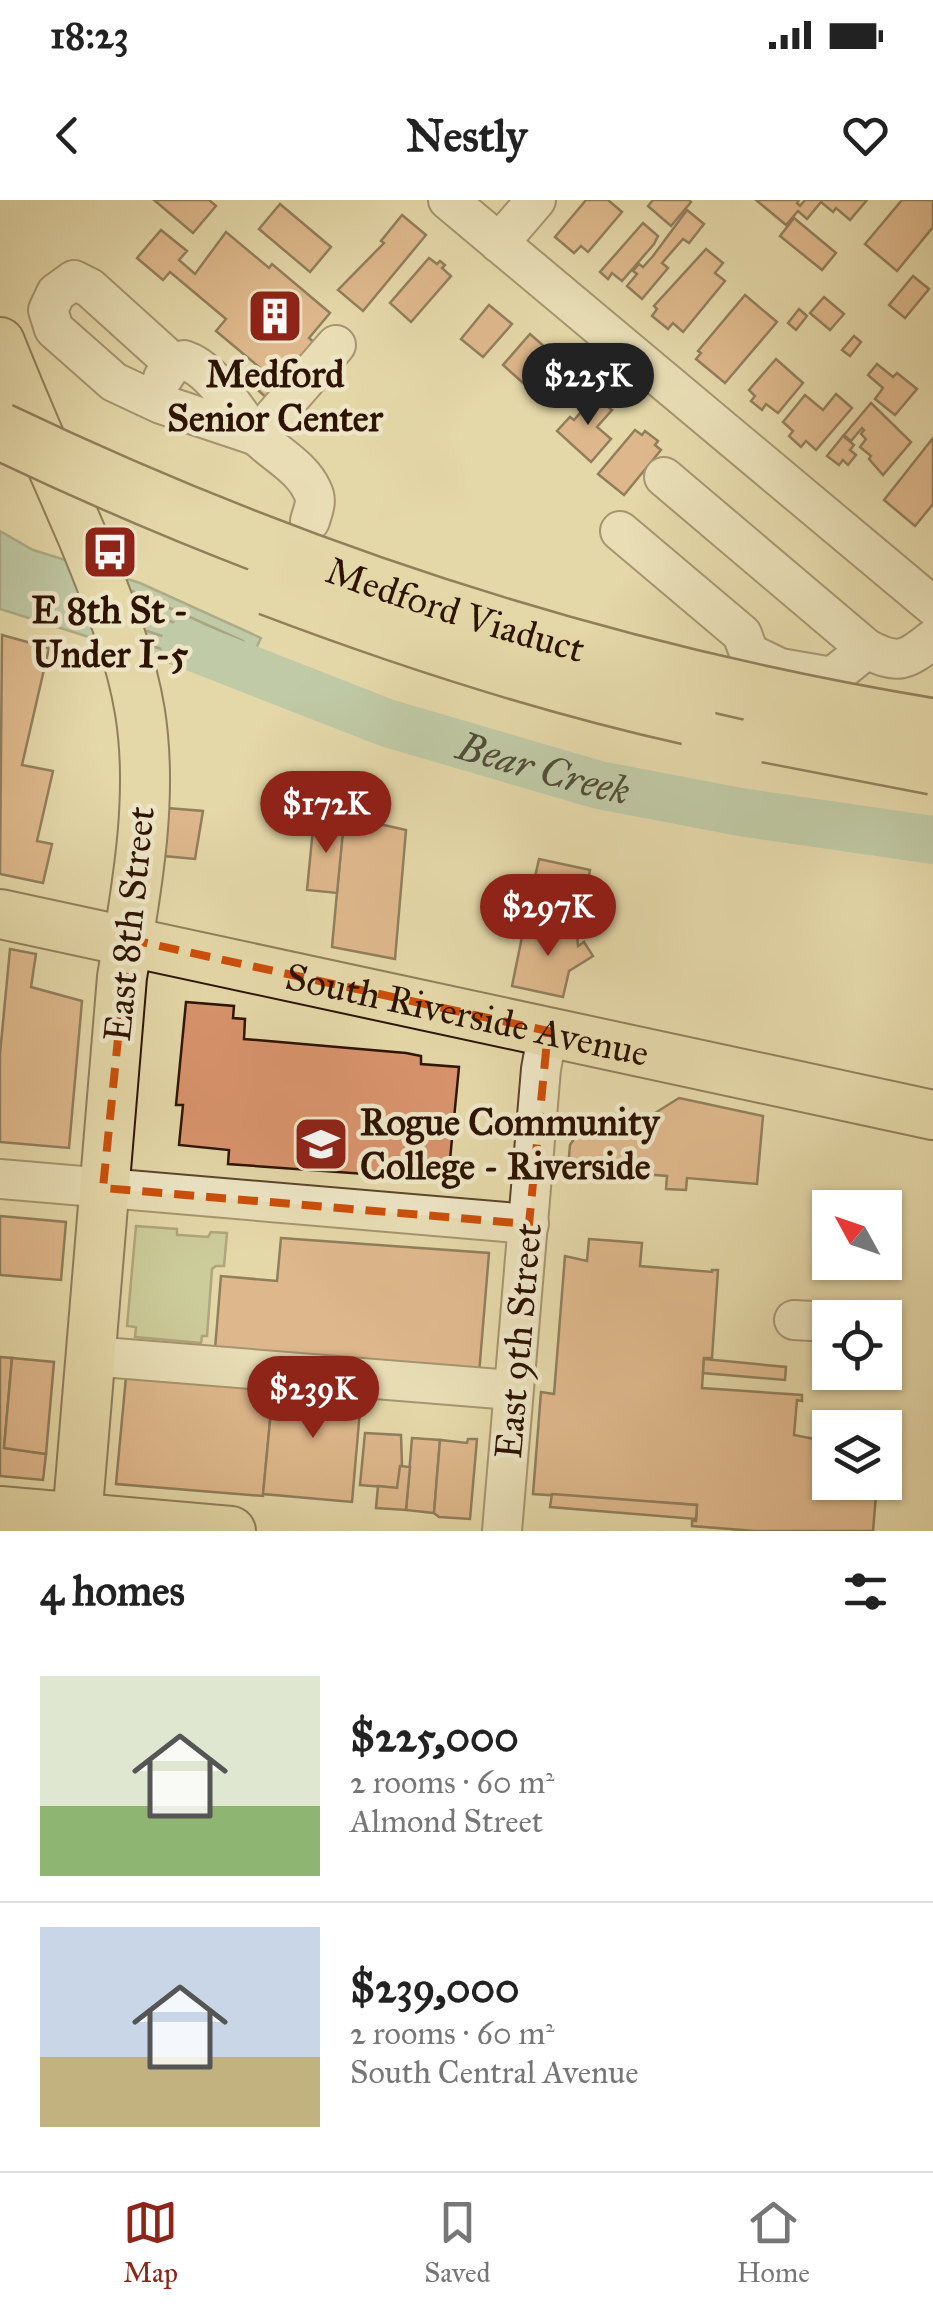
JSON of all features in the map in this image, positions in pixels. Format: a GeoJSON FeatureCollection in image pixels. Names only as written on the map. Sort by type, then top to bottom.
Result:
{"type":"FeatureCollection","features":[{"type":"Feature","properties":{"kind":"highway","name":"Medford Viaduct"},"geometry":{"type":"LineString","coordinates":[[0,432],[202,521],[329,570],[487,623],[625,663],[933,728]]}},
{"type":"Feature","properties":{"kind":"highway","name":"Medford Viaduct"},"geometry":{"type":"LineString","coordinates":[[0,472],[119,527],[397,636],[612,699],[933,766]]}},
{"type":"Feature","properties":{"kind":"main road","name":"East 8th Street"},"geometry":{"type":"LineString","coordinates":[[0,342],[110,602],[140,712],[144,772],[135,903],[103,1188],[77,1524]]}},
{"type":"Feature","properties":{"kind":"main road","name":"South Riverside Avenue"},"geometry":{"type":"LineString","coordinates":[[0,914],[933,1115]]}},
{"type":"Feature","properties":{"kind":"main road"},"geometry":{"type":"LineString","coordinates":[[0,1511],[77,1524],[231,1531]]}},
{"type":"Feature","properties":{"kind":"street"},"geometry":{"type":"LineString","coordinates":[[448,200],[933,606]]}},
{"type":"Feature","properties":{"kind":"street"},"geometry":{"type":"LineString","coordinates":[[499,244],[536,200]]}},
{"type":"Feature","properties":{"kind":"street"},"geometry":{"type":"LineString","coordinates":[[173,363],[90,288],[74,280],[56,293],[48,310],[54,329],[114,382],[161,404],[257,436]]}},
{"type":"Feature","properties":{"kind":"street"},"geometry":{"type":"LineString","coordinates":[[257,436],[336,345]]}},
{"type":"Feature","properties":{"kind":"street"},"geometry":{"type":"LineString","coordinates":[[161,404],[159,387],[173,363],[184,360],[204,372],[257,436],[312,488],[316,502],[310,521]]}},
{"type":"Feature","properties":{"kind":"street"},"geometry":{"type":"LineString","coordinates":[[664,477],[867,649],[891,661],[910,657],[933,639]]}},
{"type":"Feature","properties":{"kind":"street"},"geometry":{"type":"LineString","coordinates":[[620,530],[742,634],[749,654],[780,668],[832,677],[867,649]]}},
{"type":"Feature","properties":{"kind":"street","name":"East 9th Street"},"geometry":{"type":"LineString","coordinates":[[502,1531],[541,1069],[548,1031]]}},
{"type":"Feature","properties":{"kind":"street"},"geometry":{"type":"LineString","coordinates":[[0,1179],[529,1224]]}},
{"type":"Feature","properties":{"kind":"street"},"geometry":{"type":"LineString","coordinates":[[90,1356],[512,1390]]}},
{"type":"Feature","properties":{"kind":"highlighted area"},"geometry":{"type":"Polygon","coordinates":[[[128,939],[548,1031],[529,1224],[103,1188],[128,939]]]}},
{"type":"Feature","properties":{"kind":"shaded area"},"geometry":{"type":"Polygon","coordinates":[[[136,1226],[177,1229],[177,1235],[208,1237],[211,1232],[227,1233],[224,1266],[212,1269],[207,1336],[202,1336],[201,1343],[135,1337],[136,1327],[127,1326],[136,1226]]]}},
{"type":"Feature","properties":{"kind":"water"},"geometry":{"type":"Polygon","coordinates":[[[0,531],[33,550],[140,583],[261,638],[241,680],[215,677],[0,609],[0,531]]]}},
{"type":"Feature","properties":{"kind":"building"},"geometry":{"type":"Polygon","coordinates":[[[154,200],[209,200],[216,206],[193,233],[154,200]]]}},
{"type":"Feature","properties":{"kind":"building"},"geometry":{"type":"Polygon","coordinates":[[[586,200],[608,200],[622,212],[588,252],[581,246],[574,253],[555,237],[586,200]]]}},
{"type":"Feature","properties":{"kind":"building"},"geometry":{"type":"Polygon","coordinates":[[[653,200],[691,202],[671,226],[648,206],[653,200]]]}},
{"type":"Feature","properties":{"kind":"building"},"geometry":{"type":"Polygon","coordinates":[[[756,200],[799,200],[800,206],[805,200],[867,200],[850,220],[821,202],[807,219],[798,211],[786,225],[756,200]]]}},
{"type":"Feature","properties":{"kind":"building"},"geometry":{"type":"Polygon","coordinates":[[[902,200],[933,200],[933,227],[897,271],[865,244],[902,200]]]}},
{"type":"Feature","properties":{"kind":"building"},"geometry":{"type":"Polygon","coordinates":[[[280,204],[331,247],[310,272],[259,229],[280,204]]]}},
{"type":"Feature","properties":{"kind":"building"},"geometry":{"type":"Polygon","coordinates":[[[687,210],[704,224],[689,243],[683,239],[662,263],[668,268],[642,299],[627,286],[637,274],[633,271],[653,256],[687,210]]]}},
{"type":"Feature","properties":{"kind":"building"},"geometry":{"type":"Polygon","coordinates":[[[402,215],[426,235],[363,311],[338,290],[384,243],[381,241],[402,215]]]}},
{"type":"Feature","properties":{"kind":"building"},"geometry":{"type":"Polygon","coordinates":[[[794,218],[836,253],[822,270],[780,236],[794,218]]]}},
{"type":"Feature","properties":{"kind":"building"},"geometry":{"type":"Polygon","coordinates":[[[643,223],[658,236],[654,244],[622,281],[612,273],[608,279],[600,272],[643,223]]]}},
{"type":"Feature","properties":{"kind":"building","name":"Medford Senior Center"},"geometry":{"type":"Polygon","coordinates":[[[161,230],[187,251],[179,260],[195,274],[226,232],[269,268],[272,264],[330,313],[309,338],[322,349],[275,405],[253,386],[265,372],[216,331],[226,319],[170,272],[163,280],[137,258],[161,230]]]}},
{"type":"Feature","properties":{"kind":"building"},"geometry":{"type":"Polygon","coordinates":[[[706,249],[723,263],[715,273],[725,281],[683,332],[673,323],[668,329],[652,316],[657,309],[654,306],[706,249]]]}},
{"type":"Feature","properties":{"kind":"building"},"geometry":{"type":"Polygon","coordinates":[[[429,258],[445,265],[442,268],[451,276],[411,322],[390,303],[429,258]]]}},
{"type":"Feature","properties":{"kind":"building"},"geometry":{"type":"Polygon","coordinates":[[[913,276],[929,289],[905,318],[889,305],[913,276]]]}},
{"type":"Feature","properties":{"kind":"building"},"geometry":{"type":"Polygon","coordinates":[[[745,295],[777,322],[725,383],[696,359],[701,353],[698,351],[745,295]]]}},
{"type":"Feature","properties":{"kind":"building"},"geometry":{"type":"Polygon","coordinates":[[[824,297],[844,314],[830,330],[810,313],[824,297]]]}},
{"type":"Feature","properties":{"kind":"building"},"geometry":{"type":"Polygon","coordinates":[[[489,305],[512,324],[483,357],[461,339],[489,305]]]}},
{"type":"Feature","properties":{"kind":"building"},"geometry":{"type":"Polygon","coordinates":[[[799,309],[807,316],[796,330],[788,323],[799,309]]]}},
{"type":"Feature","properties":{"kind":"building"},"geometry":{"type":"Polygon","coordinates":[[[530,334],[554,355],[540,371],[545,376],[532,391],[503,365],[530,334]]]}},
{"type":"Feature","properties":{"kind":"building"},"geometry":{"type":"Polygon","coordinates":[[[854,336],[861,342],[850,356],[842,350],[854,336]]]}},
{"type":"Feature","properties":{"kind":"building"},"geometry":{"type":"Polygon","coordinates":[[[776,359],[803,383],[778,413],[766,404],[762,410],[751,401],[755,396],[749,390],[776,359]]]}},
{"type":"Feature","properties":{"kind":"building"},"geometry":{"type":"Polygon","coordinates":[[[877,364],[917,389],[895,415],[875,399],[883,388],[868,375],[877,364]]]}},
{"type":"Feature","properties":{"kind":"building"},"geometry":{"type":"Polygon","coordinates":[[[599,391],[609,400],[605,405],[612,410],[597,427],[611,439],[591,462],[557,431],[570,417],[574,420],[599,391]]]}},
{"type":"Feature","properties":{"kind":"building"},"geometry":{"type":"Polygon","coordinates":[[[836,394],[852,408],[816,450],[806,441],[801,447],[789,436],[793,431],[783,422],[805,395],[823,410],[836,394]]]}},
{"type":"Feature","properties":{"kind":"building"},"geometry":{"type":"Polygon","coordinates":[[[871,403],[911,442],[883,475],[860,447],[866,439],[861,434],[864,430],[851,441],[844,435],[871,403]]]}},
{"type":"Feature","properties":{"kind":"building"},"geometry":{"type":"Polygon","coordinates":[[[635,430],[642,435],[645,431],[658,441],[655,445],[661,450],[624,495],[598,474],[635,430]]]}},
{"type":"Feature","properties":{"kind":"building"},"geometry":{"type":"Polygon","coordinates":[[[843,436],[854,445],[850,450],[856,455],[848,465],[843,460],[839,465],[827,456],[843,436]]]}},
{"type":"Feature","properties":{"kind":"building"},"geometry":{"type":"Polygon","coordinates":[[[933,438],[933,504],[915,526],[884,500],[933,438]]]}},
{"type":"Feature","properties":{"kind":"building"},"geometry":{"type":"Polygon","coordinates":[[[2,635],[49,648],[22,765],[53,771],[37,841],[52,844],[43,883],[0,874],[2,635]]]}},
{"type":"Feature","properties":{"kind":"building"},"geometry":{"type":"Polygon","coordinates":[[[167,808],[203,811],[195,859],[164,856],[167,808]]]}},
{"type":"Feature","properties":{"kind":"building"},"geometry":{"type":"Polygon","coordinates":[[[344,816],[406,830],[395,959],[332,947],[344,816]]]}},
{"type":"Feature","properties":{"kind":"building"},"geometry":{"type":"Polygon","coordinates":[[[314,819],[344,821],[337,893],[307,890],[314,819]]]}},
{"type":"Feature","properties":{"kind":"building"},"geometry":{"type":"Polygon","coordinates":[[[539,859],[590,870],[584,902],[593,904],[591,915],[579,923],[577,934],[525,922],[539,859]]]}},
{"type":"Feature","properties":{"kind":"building"},"geometry":{"type":"Polygon","coordinates":[[[525,922],[577,934],[578,946],[584,942],[593,956],[569,971],[563,997],[512,986],[525,922]]]}},
{"type":"Feature","properties":{"kind":"building"},"geometry":{"type":"Polygon","coordinates":[[[10,949],[36,954],[31,987],[82,1001],[69,1148],[0,1142],[0,1054],[10,949]]]}},
{"type":"Feature","properties":{"kind":"building"},"geometry":{"type":"Polygon","coordinates":[[[186,1002],[234,1006],[233,1018],[245,1019],[244,1039],[406,1053],[421,1056],[421,1064],[459,1067],[448,1180],[228,1164],[229,1150],[179,1145],[183,1105],[176,1105],[186,1002]]]}},
{"type":"Feature","properties":{"kind":"building"},"geometry":{"type":"Polygon","coordinates":[[[679,1098],[763,1116],[757,1184],[687,1178],[686,1190],[666,1189],[667,1176],[568,1168],[570,1145],[587,1119],[631,1128],[679,1098]]]}},
{"type":"Feature","properties":{"kind":"building"},"geometry":{"type":"Polygon","coordinates":[[[0,1216],[66,1222],[61,1280],[0,1275],[0,1216]]]}},
{"type":"Feature","properties":{"kind":"building"},"geometry":{"type":"Polygon","coordinates":[[[281,1238],[489,1253],[479,1374],[215,1349],[221,1276],[277,1281],[281,1238]]]}},
{"type":"Feature","properties":{"kind":"building"},"geometry":{"type":"Polygon","coordinates":[[[589,1239],[642,1243],[640,1266],[718,1270],[712,1358],[704,1358],[702,1388],[802,1395],[802,1401],[797,1400],[794,1435],[812,1438],[812,1500],[876,1500],[873,1531],[755,1531],[692,1526],[697,1505],[533,1494],[541,1392],[554,1394],[565,1256],[587,1261],[589,1239]]]}},
{"type":"Feature","properties":{"kind":"building"},"geometry":{"type":"Polygon","coordinates":[[[0,1357],[12,1358],[4,1448],[46,1454],[43,1480],[0,1476],[0,1357]]]}},
{"type":"Feature","properties":{"kind":"building"},"geometry":{"type":"Polygon","coordinates":[[[12,1358],[54,1362],[46,1454],[4,1448],[12,1358]]]}},
{"type":"Feature","properties":{"kind":"building"},"geometry":{"type":"Polygon","coordinates":[[[704,1359],[786,1367],[785,1380],[703,1373],[704,1359]]]}},
{"type":"Feature","properties":{"kind":"building"},"geometry":{"type":"Polygon","coordinates":[[[127,1366],[274,1379],[263,1496],[116,1484],[127,1366]]]}},
{"type":"Feature","properties":{"kind":"building"},"geometry":{"type":"Polygon","coordinates":[[[274,1379],[362,1387],[352,1502],[263,1494],[274,1379]]]}},
{"type":"Feature","properties":{"kind":"building"},"geometry":{"type":"Polygon","coordinates":[[[365,1433],[401,1435],[402,1466],[397,1488],[360,1485],[365,1433]]]}},
{"type":"Feature","properties":{"kind":"building"},"geometry":{"type":"Polygon","coordinates":[[[412,1438],[440,1440],[434,1513],[406,1510],[412,1438]]]}},
{"type":"Feature","properties":{"kind":"building"},"geometry":{"type":"Polygon","coordinates":[[[468,1439],[477,1439],[470,1519],[439,1517],[434,1513],[440,1440],[467,1443],[468,1439]]]}},
{"type":"Feature","properties":{"kind":"building"},"geometry":{"type":"Polygon","coordinates":[[[400,1466],[410,1467],[406,1510],[376,1508],[378,1486],[397,1488],[400,1466]]]}},
{"type":"Feature","properties":{"kind":"building"},"geometry":{"type":"Polygon","coordinates":[[[552,1494],[697,1505],[696,1519],[550,1507],[552,1494]]]}},
{"type":"Feature","properties":{"kind":"waterway","name":"Bear Creek"},"geometry":{"type":"LineString","coordinates":[[185,644],[387,723],[599,785],[740,812],[933,840]]}},
{"type":"Feature","properties":{"kind":"place","name":"Medford Senior Center"},"geometry":{"type":"Point","coordinates":[275,316]}},
{"type":"Feature","properties":{"kind":"place","name":"E 8th St - Under I-5"},"geometry":{"type":"Point","coordinates":[110,552]}},
{"type":"Feature","properties":{"kind":"place","name":"Rogue Community College - Riverside"},"geometry":{"type":"Point","coordinates":[321,1144]}}]}
